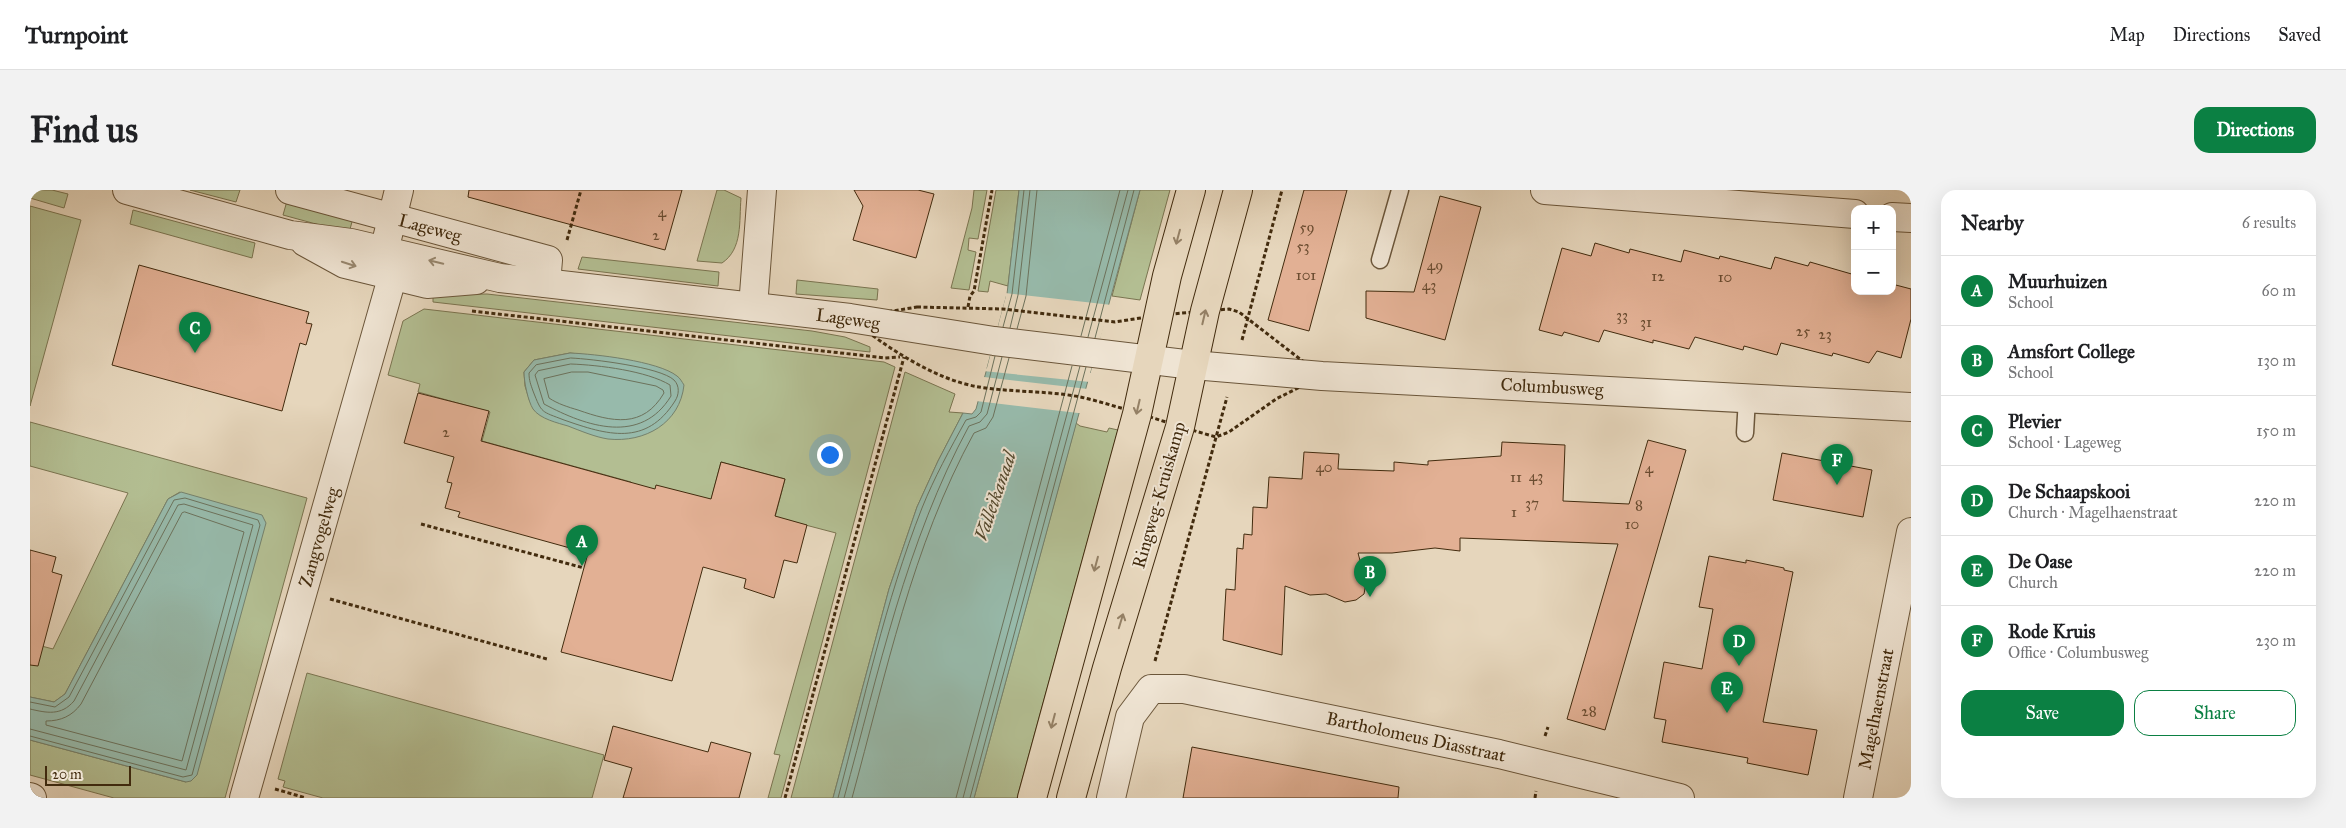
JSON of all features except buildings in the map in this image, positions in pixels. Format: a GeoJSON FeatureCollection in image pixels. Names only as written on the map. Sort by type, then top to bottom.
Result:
{"type":"FeatureCollection","features":[{"type":"Feature","properties":{"kind":"main road"},"geometry":{"type":"LineString","coordinates":[[1032,798],[1137,414],[1167,276],[1191,190]]}},
{"type":"Feature","properties":{"kind":"main road","name":"Ringweg-Kruiskamp"},"geometry":{"type":"LineString","coordinates":[[1071,798],[1107,668],[1180,427],[1205,311],[1238,190]]}},
{"type":"Feature","properties":{"kind":"street","name":"Lageweg"},"geometry":{"type":"LineString","coordinates":[[127,190],[290,235],[351,242],[388,264],[850,318],[994,342],[1193,364]]}},
{"type":"Feature","properties":{"kind":"street","name":"Lageweg"},"geometry":{"type":"LineString","coordinates":[[290,190],[548,260],[546,283]]}},
{"type":"Feature","properties":{"kind":"street","name":"Zangvogelweg"},"geometry":{"type":"LineString","coordinates":[[244,798],[388,293],[390,284],[386,243],[399,190]]}},
{"type":"Feature","properties":{"kind":"street"},"geometry":{"type":"LineString","coordinates":[[754,307],[762,190]]}},
{"type":"Feature","properties":{"kind":"street"},"geometry":{"type":"LineString","coordinates":[[1545,190],[1851,214]]}},
{"type":"Feature","properties":{"kind":"street"},"geometry":{"type":"LineString","coordinates":[[1896,217],[1911,218]]}},
{"type":"Feature","properties":{"kind":"street","name":"Columbusweg"},"geometry":{"type":"LineString","coordinates":[[1193,364],[1322,376],[1911,407]]}},
{"type":"Feature","properties":{"kind":"street","name":"Magelhaenstraat"},"geometry":{"type":"LineString","coordinates":[[1858,798],[1911,532]]}},
{"type":"Feature","properties":{"kind":"street"},"geometry":{"type":"LineString","coordinates":[[1111,798],[1130,717],[1151,689]]}},
{"type":"Feature","properties":{"kind":"street","name":"Bartholomeus Diasstraat"},"geometry":{"type":"LineString","coordinates":[[1151,689],[1184,689],[1471,748],[1680,798]]}},
{"type":"Feature","properties":{"kind":"lane"},"geometry":{"type":"LineString","coordinates":[[1380,260],[1400,190]]}},
{"type":"Feature","properties":{"kind":"lane"},"geometry":{"type":"LineString","coordinates":[[1745,433],[1746,398]]}},
{"type":"Feature","properties":{"kind":"path"},"geometry":{"type":"LineString","coordinates":[[565,247],[580,190]]}},
{"type":"Feature","properties":{"kind":"path"},"geometry":{"type":"LineString","coordinates":[[992,190],[974,291],[970,296],[968,307],[1003,309],[1105,321]]}},
{"type":"Feature","properties":{"kind":"path"},"geometry":{"type":"LineString","coordinates":[[1151,689],[1154,665],[1282,190]]}},
{"type":"Feature","properties":{"kind":"path"},"geometry":{"type":"LineString","coordinates":[[465,310],[875,356],[904,356],[948,377],[977,387],[1087,399]]}},
{"type":"Feature","properties":{"kind":"path"},"geometry":{"type":"LineString","coordinates":[[785,798],[904,356]]}},
{"type":"Feature","properties":{"kind":"path"},"geometry":{"type":"LineString","coordinates":[[1216,437],[1229,432],[1276,398],[1322,376]]}},
{"type":"Feature","properties":{"kind":"path"},"geometry":{"type":"LineString","coordinates":[[421,524],[584,568]]}},
{"type":"Feature","properties":{"kind":"path"},"geometry":{"type":"LineString","coordinates":[[303,591],[547,659]]}},
{"type":"Feature","properties":{"kind":"shaded area"},"geometry":{"type":"Polygon","coordinates":[[[30,190],[52,190],[68,194],[64,208],[30,198],[30,190]]]}},
{"type":"Feature","properties":{"kind":"shaded area"},"geometry":{"type":"Polygon","coordinates":[[[190,190],[240,190],[236,202],[190,190]]]}},
{"type":"Feature","properties":{"kind":"shaded area"},"geometry":{"type":"Polygon","coordinates":[[[717,190],[724,190],[741,198],[737,242],[729,257],[722,263],[697,261],[717,190]]]}},
{"type":"Feature","properties":{"kind":"shaded area"},"geometry":{"type":"Polygon","coordinates":[[[974,190],[987,190],[978,239],[969,238],[968,250],[976,252],[969,290],[951,288],[972,208],[974,190]]]}},
{"type":"Feature","properties":{"kind":"shaded area"},"geometry":{"type":"Polygon","coordinates":[[[996,190],[1019,190],[1008,286],[990,281],[988,292],[978,291],[996,190]]]}},
{"type":"Feature","properties":{"kind":"shaded area"},"geometry":{"type":"Polygon","coordinates":[[[1140,190],[1170,190],[1140,300],[1112,296],[1140,190]]]}},
{"type":"Feature","properties":{"kind":"shaded area"},"geometry":{"type":"Polygon","coordinates":[[[287,201],[353,218],[349,233],[283,215],[287,201]]]}},
{"type":"Feature","properties":{"kind":"shaded area"},"geometry":{"type":"Polygon","coordinates":[[[30,206],[81,220],[30,406],[30,206]]]}},
{"type":"Feature","properties":{"kind":"shaded area"},"geometry":{"type":"Polygon","coordinates":[[[133,210],[255,243],[252,258],[130,224],[133,210]]]}},
{"type":"Feature","properties":{"kind":"shaded area"},"geometry":{"type":"Polygon","coordinates":[[[582,257],[719,272],[718,286],[578,269],[582,257]]]}},
{"type":"Feature","properties":{"kind":"shaded area"},"geometry":{"type":"Polygon","coordinates":[[[797,280],[878,289],[877,300],[796,294],[797,280]]]}},
{"type":"Feature","properties":{"kind":"shaded area"},"geometry":{"type":"Polygon","coordinates":[[[487,294],[812,331],[845,337],[870,347],[870,352],[433,302],[433,295],[487,294]]]}},
{"type":"Feature","properties":{"kind":"shaded area"},"geometry":{"type":"Polygon","coordinates":[[[424,309],[884,362],[895,367],[781,798],[768,798],[780,755],[774,754],[836,533],[775,517],[785,479],[721,462],[711,500],[654,494],[630,487],[631,482],[482,441],[490,412],[418,392],[420,384],[388,375],[403,321],[424,309]],[[570,353],[534,360],[524,372],[525,386],[530,402],[620,359],[570,353]]]}},
{"type":"Feature","properties":{"kind":"shaded area"},"geometry":{"type":"Polygon","coordinates":[[[905,372],[955,394],[949,412],[963,413],[917,507],[889,589],[833,798],[791,798],[905,372]]]}},
{"type":"Feature","properties":{"kind":"shaded area"},"geometry":{"type":"Polygon","coordinates":[[[30,422],[307,498],[225,798],[114,798],[30,775],[30,740],[186,782],[180,492],[168,499],[65,694],[54,702],[30,697],[30,643],[53,649],[128,493],[30,466],[30,422]]]}},
{"type":"Feature","properties":{"kind":"shaded area"},"geometry":{"type":"Polygon","coordinates":[[[1076,423],[1080,426],[1107,432],[1109,428],[1118,430],[1017,798],[974,798],[1076,423]]]}},
{"type":"Feature","properties":{"kind":"shaded area"},"geometry":{"type":"Polygon","coordinates":[[[307,673],[604,755],[592,798],[323,798],[283,787],[285,781],[278,779],[307,673]]]}},
{"type":"Feature","properties":{"kind":"water","name":"Valleikanaal"},"geometry":{"type":"Polygon","coordinates":[[[1019,190],[1140,190],[974,798],[833,798],[889,589],[917,507],[963,413],[972,414],[976,409],[1007,294],[1019,190]]]}},
{"type":"Feature","properties":{"kind":"water"},"geometry":{"type":"Polygon","coordinates":[[[570,353],[626,359],[656,366],[668,371],[678,377],[684,385],[676,410],[668,420],[647,434],[635,438],[622,439],[598,437],[545,418],[531,406],[524,372],[534,360],[570,353]]]}},
{"type":"Feature","properties":{"kind":"water"},"geometry":{"type":"Polygon","coordinates":[[[181,492],[262,515],[266,523],[197,775],[191,781],[186,782],[30,740],[30,697],[54,702],[65,694],[168,499],[181,492]]]}},
{"type":"Feature","properties":{"kind":"pier"},"geometry":{"type":"Polygon","coordinates":[[[1005,293],[1112,305],[1090,373],[1092,373],[1090,382],[983,371],[987,368],[1006,296],[1005,293]]]}},
{"type":"Feature","properties":{"kind":"pier"},"geometry":{"type":"Polygon","coordinates":[[[982,377],[1088,389],[1081,413],[1078,413],[976,401],[982,377]]]}},
{"type":"Feature","properties":{"kind":"place","name":"Plevier"},"geometry":{"type":"Point","coordinates":[195,353]}},
{"type":"Feature","properties":{"kind":"place","name":"Rode Kruis"},"geometry":{"type":"Point","coordinates":[1837,485]}},
{"type":"Feature","properties":{"kind":"place","name":"Muurhuizen"},"geometry":{"type":"Point","coordinates":[582,566]}},
{"type":"Feature","properties":{"kind":"place","name":"Amsfort College"},"geometry":{"type":"Point","coordinates":[1370,597]}},
{"type":"Feature","properties":{"kind":"place","name":"De Schaapskooi"},"geometry":{"type":"Point","coordinates":[1739,666]}},
{"type":"Feature","properties":{"kind":"place","name":"De Oase"},"geometry":{"type":"Point","coordinates":[1727,713]}}]}
